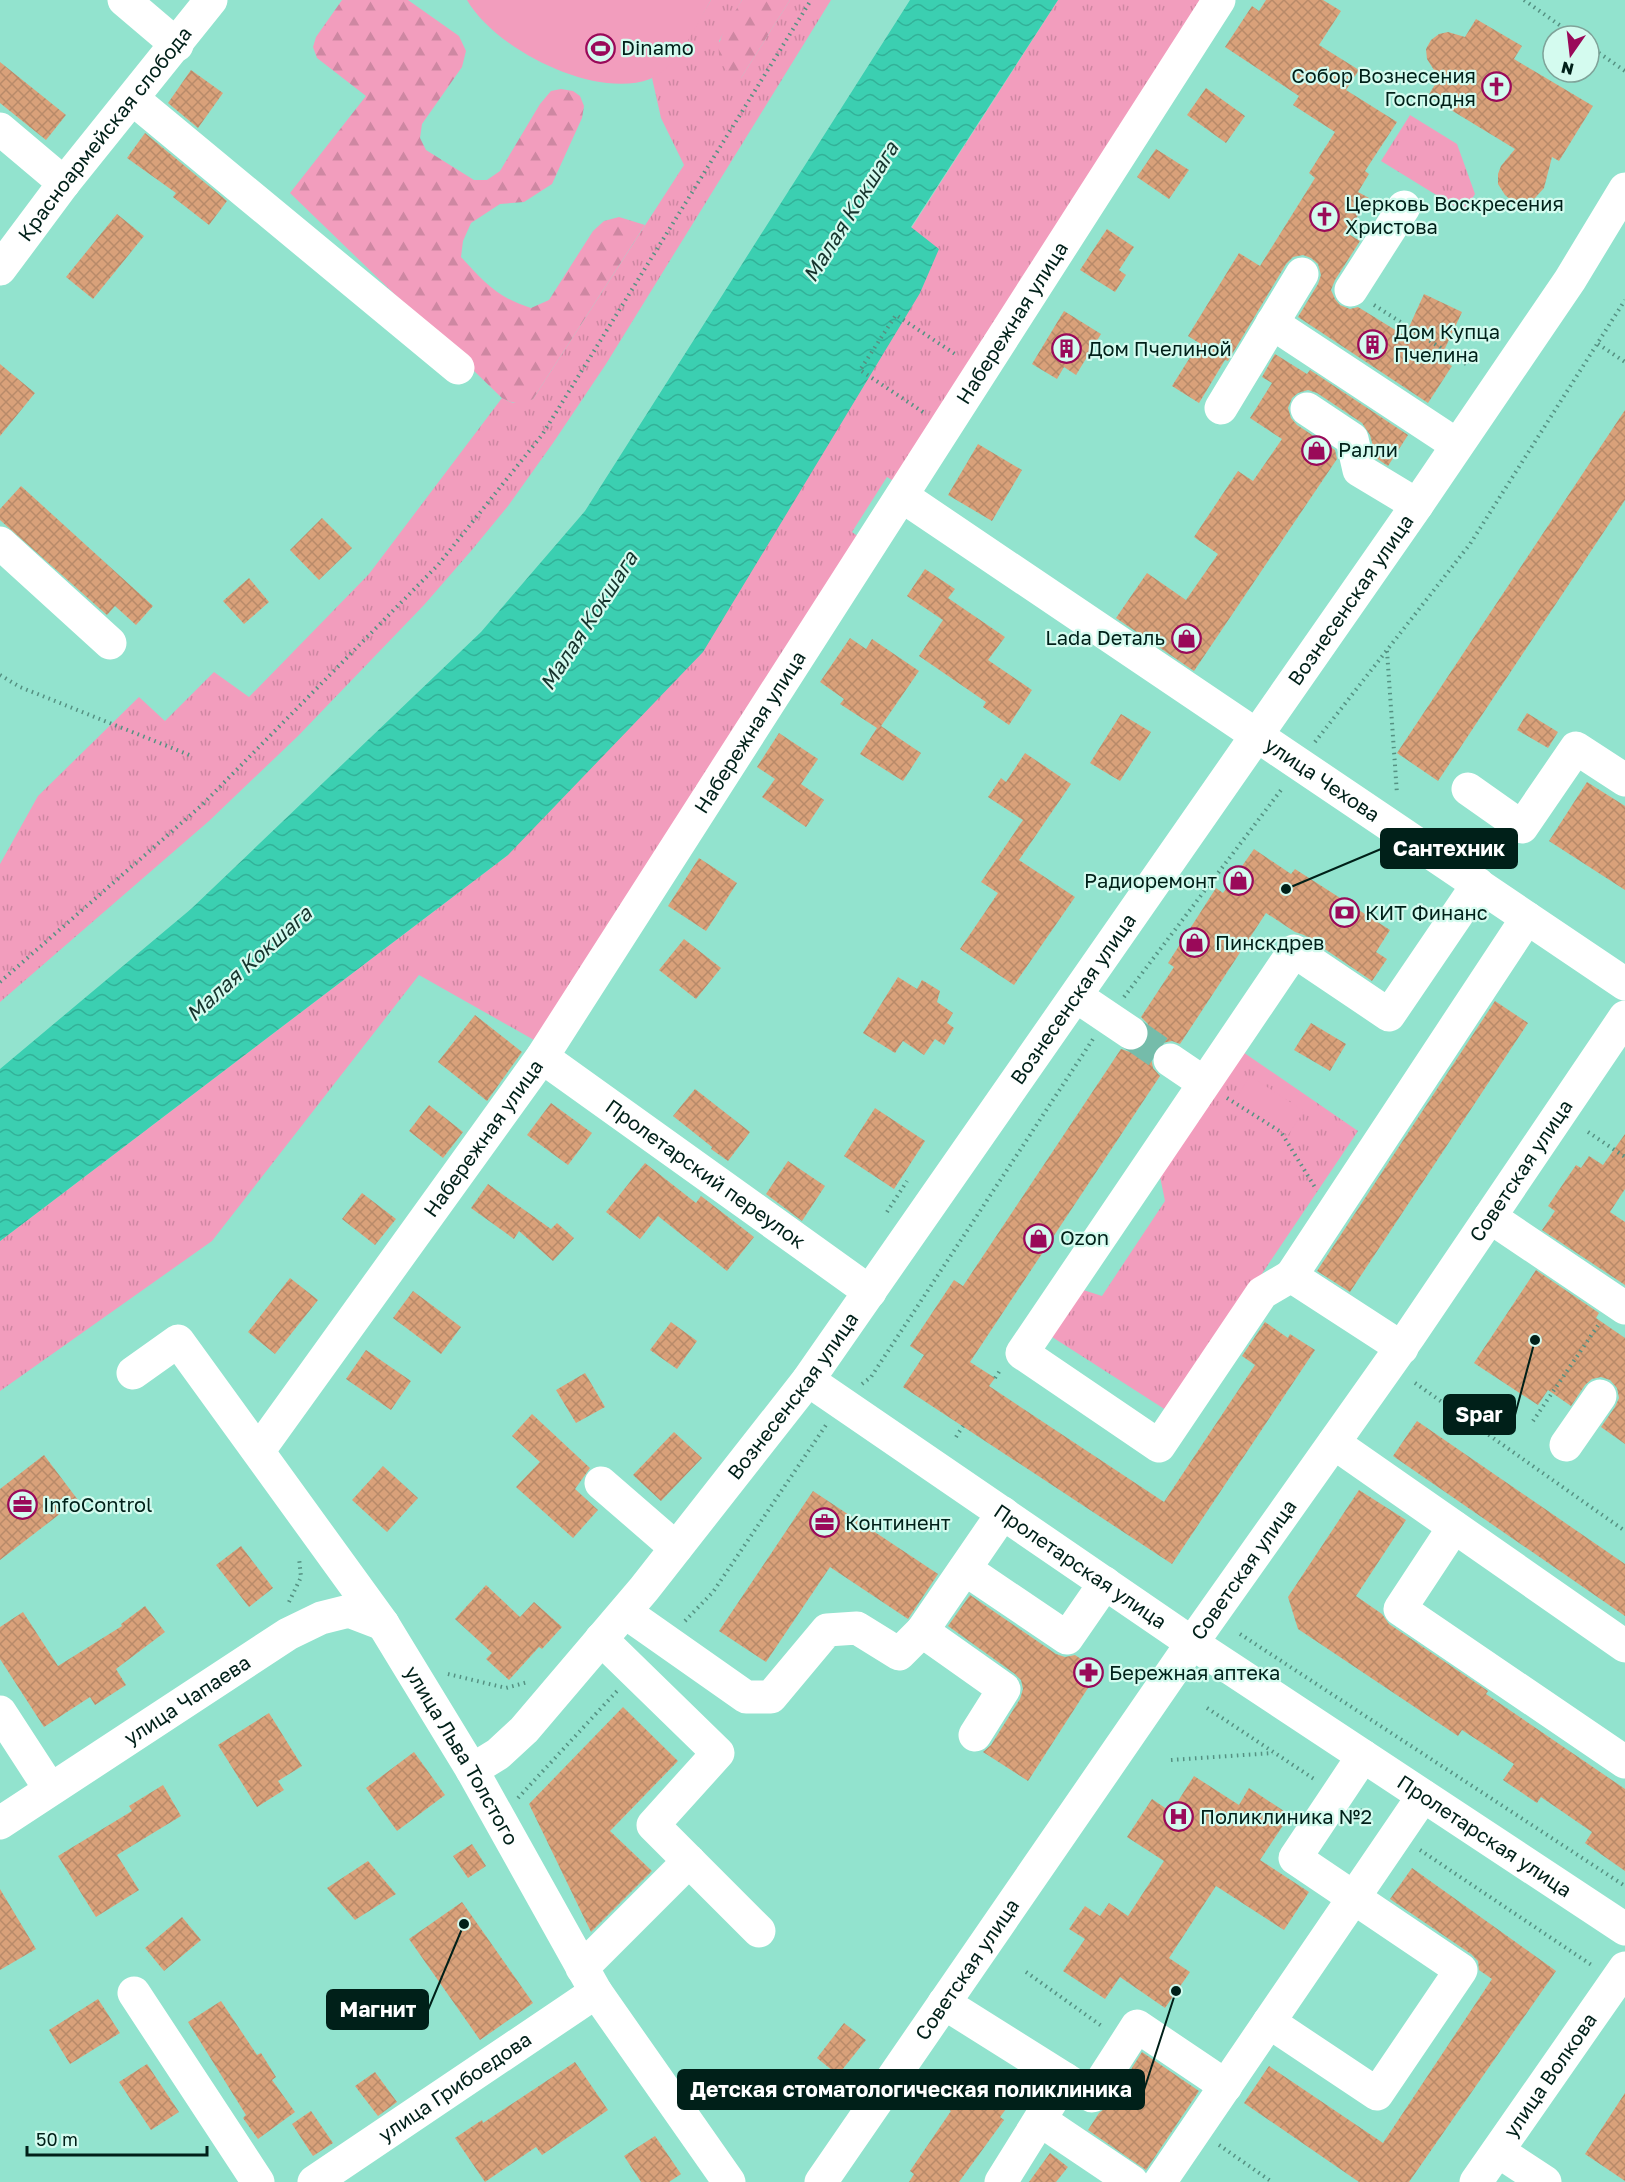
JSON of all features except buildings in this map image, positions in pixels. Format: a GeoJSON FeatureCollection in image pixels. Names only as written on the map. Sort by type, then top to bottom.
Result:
{"type":"FeatureCollection","features":[{"type":"Feature","properties":{"kind":"street"},"geometry":{"type":"LineString","coordinates":[[124,0],[177,45]]}},
{"type":"Feature","properties":{"kind":"street","name":"Красноармейская слобода"},"geometry":{"type":"LineString","coordinates":[[0,269],[64,183],[212,0]]}},
{"type":"Feature","properties":{"kind":"street","name":"Набережная улица"},"geometry":{"type":"LineString","coordinates":[[259,1450],[542,1057],[1218,0]]}},
{"type":"Feature","properties":{"kind":"street"},"geometry":{"type":"LineString","coordinates":[[133,99],[458,368]]}},
{"type":"Feature","properties":{"kind":"street"},"geometry":{"type":"LineString","coordinates":[[0,129],[64,183]]}},
{"type":"Feature","properties":{"kind":"street","name":"Вознесенская улица"},"geometry":{"type":"LineString","coordinates":[[472,1770],[498,1754],[524,1730],[601,1639],[621,1602],[676,1548],[808,1380],[1417,505],[1570,280],[1625,189]]}},
{"type":"Feature","properties":{"kind":"street"},"geometry":{"type":"LineString","coordinates":[[1351,290],[1404,207]]}},
{"type":"Feature","properties":{"kind":"street"},"geometry":{"type":"LineString","coordinates":[[1221,408],[1302,274]]}},
{"type":"Feature","properties":{"kind":"street"},"geometry":{"type":"LineString","coordinates":[[1272,324],[1457,445]]}},
{"type":"Feature","properties":{"kind":"street"},"geometry":{"type":"LineString","coordinates":[[1307,409],[1352,438],[1359,470],[1417,505]]}},
{"type":"Feature","properties":{"kind":"street","name":"улица Чехова"},"geometry":{"type":"LineString","coordinates":[[902,496],[1625,984]]}},
{"type":"Feature","properties":{"kind":"street"},"geometry":{"type":"LineString","coordinates":[[0,543],[110,643]]}},
{"type":"Feature","properties":{"kind":"street"},"geometry":{"type":"LineString","coordinates":[[1468,789],[1522,827],[1576,748],[1624,777]]}},
{"type":"Feature","properties":{"kind":"street"},"geometry":{"type":"LineString","coordinates":[[1478,884],[1389,1015],[1294,951],[1022,1353],[1159,1446],[1262,1293],[1291,1276],[1527,918]]}},
{"type":"Feature","properties":{"kind":"street"},"geometry":{"type":"LineString","coordinates":[[1076,996],[1119,1025]]}},
{"type":"Feature","properties":{"kind":"street","name":"Советская улица"},"geometry":{"type":"LineString","coordinates":[[821,2182],[1192,1643],[1402,1348],[1625,1017]]}},
{"type":"Feature","properties":{"kind":"street","name":"Пролетарский переулок"},"geometry":{"type":"LineString","coordinates":[[542,1057],[870,1292]]}},
{"type":"Feature","properties":{"kind":"street"},"geometry":{"type":"LineString","coordinates":[[1170,1060],[1204,1083]]}},
{"type":"Feature","properties":{"kind":"street"},"geometry":{"type":"LineString","coordinates":[[1490,1216],[1620,1304]]}},
{"type":"Feature","properties":{"kind":"street"},"geometry":{"type":"LineString","coordinates":[[1291,1276],[1402,1348]]}},
{"type":"Feature","properties":{"kind":"street","name":"улица Льва Толстого"},"geometry":{"type":"LineString","coordinates":[[133,1373],[178,1341],[259,1450],[384,1624],[472,1770],[589,1980],[729,2182]]}},
{"type":"Feature","properties":{"kind":"street","name":"Пролетарская улица"},"geometry":{"type":"LineString","coordinates":[[808,1380],[1192,1643],[1625,1929]]}},
{"type":"Feature","properties":{"kind":"street"},"geometry":{"type":"LineString","coordinates":[[1566,1444],[1600,1396]]}},
{"type":"Feature","properties":{"kind":"street"},"geometry":{"type":"LineString","coordinates":[[1334,1443],[1625,1646]]}},
{"type":"Feature","properties":{"kind":"street"},"geometry":{"type":"LineString","coordinates":[[601,1483],[676,1548]]}},
{"type":"Feature","properties":{"kind":"street"},"geometry":{"type":"LineString","coordinates":[[621,1602],[666,1641],[746,1697],[771,1697],[827,1630],[857,1628],[899,1654],[922,1631],[1003,1513]]}},
{"type":"Feature","properties":{"kind":"street"},"geometry":{"type":"LineString","coordinates":[[1454,1527],[1400,1609],[1625,1762]]}},
{"type":"Feature","properties":{"kind":"street"},"geometry":{"type":"LineString","coordinates":[[964,1569],[1067,1638],[1105,1583]]}},
{"type":"Feature","properties":{"kind":"street","name":"улица Чапаева"},"geometry":{"type":"LineString","coordinates":[[0,1822],[288,1634],[321,1618],[349,1611],[384,1624]]}},
{"type":"Feature","properties":{"kind":"street"},"geometry":{"type":"LineString","coordinates":[[922,1631],[1004,1689],[975,1735]]}},
{"type":"Feature","properties":{"kind":"street"},"geometry":{"type":"LineString","coordinates":[[601,1639],[718,1753],[653,1825],[759,1931]]}},
{"type":"Feature","properties":{"kind":"street"},"geometry":{"type":"LineString","coordinates":[[0,1712],[50,1790]]}},
{"type":"Feature","properties":{"kind":"street"},"geometry":{"type":"LineString","coordinates":[[1269,2022],[1377,2094],[1461,1970],[1295,1858],[1363,1756]]}},
{"type":"Feature","properties":{"kind":"street"},"geometry":{"type":"LineString","coordinates":[[1160,2182],[1423,1796]]}},
{"type":"Feature","properties":{"kind":"street","name":"улица Грибоедова"},"geometry":{"type":"LineString","coordinates":[[314,2182],[589,1980],[689,1861]]}},
{"type":"Feature","properties":{"kind":"street","name":"улица Волкова"},"geometry":{"type":"LineString","coordinates":[[1476,2182],[1625,1968]]}},
{"type":"Feature","properties":{"kind":"street"},"geometry":{"type":"LineString","coordinates":[[134,1993],[258,2182]]}},
{"type":"Feature","properties":{"kind":"street"},"geometry":{"type":"LineString","coordinates":[[944,2002],[1092,2096],[1137,2026],[1226,2086]]}},
{"type":"Feature","properties":{"kind":"street"},"geometry":{"type":"LineString","coordinates":[[1001,2182],[1065,2079]]}},
{"type":"Feature","properties":{"kind":"street"},"geometry":{"type":"LineString","coordinates":[[1040,2120],[1132,2182]]}},
{"type":"Feature","properties":{"kind":"street"},"geometry":{"type":"LineString","coordinates":[[1498,2151],[1545,2182]]}},
{"type":"Feature","properties":{"kind":"path"},"geometry":{"type":"LineString","coordinates":[[0,982],[202,805],[438,565],[542,435],[811,0]]}},
{"type":"Feature","properties":{"kind":"path"},"geometry":{"type":"LineString","coordinates":[[1524,0],[1558,24]]}},
{"type":"Feature","properties":{"kind":"path"},"geometry":{"type":"LineString","coordinates":[[1601,54],[1625,71]]}},
{"type":"Feature","properties":{"kind":"path"},"geometry":{"type":"LineString","coordinates":[[1351,290],[1469,366]]}},
{"type":"Feature","properties":{"kind":"path"},"geometry":{"type":"LineString","coordinates":[[1314,742],[1470,544],[1625,300]]}},
{"type":"Feature","properties":{"kind":"path"},"geometry":{"type":"LineString","coordinates":[[940,344],[896,315],[860,370],[946,428]]}},
{"type":"Feature","properties":{"kind":"path"},"geometry":{"type":"LineString","coordinates":[[1598,344],[1625,363]]}},
{"type":"Feature","properties":{"kind":"path"},"geometry":{"type":"LineString","coordinates":[[1387,650],[1397,794]]}},
{"type":"Feature","properties":{"kind":"path"},"geometry":{"type":"LineString","coordinates":[[0,675],[20,687],[192,756]]}},
{"type":"Feature","properties":{"kind":"path"},"geometry":{"type":"LineString","coordinates":[[666,1641],[713,1592],[841,1403],[871,1377],[1281,790]]}},
{"type":"Feature","properties":{"kind":"path"},"geometry":{"type":"LineString","coordinates":[[1204,1083],[1281,1132],[1332,1215]]}},
{"type":"Feature","properties":{"kind":"path"},"geometry":{"type":"LineString","coordinates":[[1588,1132],[1625,1157]]}},
{"type":"Feature","properties":{"kind":"path"},"geometry":{"type":"LineString","coordinates":[[1533,1421],[1620,1304]]}},
{"type":"Feature","properties":{"kind":"path"},"geometry":{"type":"LineString","coordinates":[[1415,1383],[1625,1531]]}},
{"type":"Feature","properties":{"kind":"path"},"geometry":{"type":"LineString","coordinates":[[956,1437],[963,1426]]}},
{"type":"Feature","properties":{"kind":"path"},"geometry":{"type":"LineString","coordinates":[[288,1604],[301,1577],[297,1549]]}},
{"type":"Feature","properties":{"kind":"path"},"geometry":{"type":"LineString","coordinates":[[1240,1634],[1625,1886]]}},
{"type":"Feature","properties":{"kind":"path"},"geometry":{"type":"LineString","coordinates":[[441,1670],[449,1675],[506,1688],[529,1681]]}},
{"type":"Feature","properties":{"kind":"path"},"geometry":{"type":"LineString","coordinates":[[515,1801],[635,1672]]}},
{"type":"Feature","properties":{"kind":"path"},"geometry":{"type":"LineString","coordinates":[[1172,1760],[1274,1753]]}},
{"type":"Feature","properties":{"kind":"path"},"geometry":{"type":"LineString","coordinates":[[1026,1972],[1126,2043]]}},
{"type":"Feature","properties":{"kind":"path"},"geometry":{"type":"LineString","coordinates":[[1196,2129],[1272,2182]]}},
{"type":"Feature","properties":{"kind":"green space"},"geometry":{"type":"Polygon","coordinates":[[[342,0],[408,0],[459,36],[466,51],[462,67],[422,124],[420,138],[426,150],[474,180],[487,180],[500,171],[540,104],[551,91],[561,89],[573,91],[580,96],[584,106],[582,118],[552,184],[524,202],[500,204],[471,223],[463,241],[461,257],[500,294],[531,308],[549,300],[593,231],[604,221],[619,217],[645,225],[533,399],[517,403],[502,398],[290,193],[366,96],[317,58],[313,47],[316,37],[342,0]]]}},
{"type":"Feature","properties":{"kind":"green space","name":"Dinamo"},"geometry":{"type":"Polygon","coordinates":[[[467,0],[711,0],[685,44],[669,65],[650,79],[627,84],[602,82],[575,76],[548,66],[500,36],[481,18],[467,0]]]}},
{"type":"Feature","properties":{"kind":"green space"},"geometry":{"type":"Polygon","coordinates":[[[711,0],[742,0],[719,41],[741,78],[790,0],[831,0],[606,364],[553,443],[508,506],[471,551],[424,605],[298,736],[209,821],[0,1002],[0,864],[38,796],[139,697],[165,721],[214,672],[249,697],[369,574],[502,398],[513,403],[533,399],[684,165],[661,118],[652,78],[678,55],[711,0]]]}},
{"type":"Feature","properties":{"kind":"green space"},"geometry":{"type":"Polygon","coordinates":[[[742,0],[790,0],[741,78],[735,78],[725,69],[719,50],[724,30],[742,0]]]}},
{"type":"Feature","properties":{"kind":"green space"},"geometry":{"type":"Polygon","coordinates":[[[1058,0],[1211,0],[903,487],[887,477],[852,532],[867,543],[541,1044],[419,975],[212,1241],[0,1391],[0,1241],[508,855],[1058,0]]]}},
{"type":"Feature","properties":{"kind":"green space"},"geometry":{"type":"Polygon","coordinates":[[[1410,115],[1457,144],[1475,194],[1464,212],[1381,161],[1410,115]]]}},
{"type":"Feature","properties":{"kind":"green space"},"geometry":{"type":"Polygon","coordinates":[[[1240,1050],[1358,1131],[1169,1412],[1049,1335],[1077,1288],[1102,1296],[1165,1201],[1158,1167],[1240,1050]]]}},
{"type":"Feature","properties":{"kind":"green space"},"geometry":{"type":"Polygon","coordinates":[[[1250,1076],[1304,1111],[1288,1135],[1235,1100],[1250,1076]]]}},
{"type":"Feature","properties":{"kind":"water","name":"Малая Кокшага"},"geometry":{"type":"Polygon","coordinates":[[[910,0],[1058,0],[911,227],[939,249],[920,293],[703,652],[508,855],[0,1241],[0,1069],[191,909],[481,632],[585,511],[910,0]]]}},
{"type":"Feature","properties":{"kind":"tunnel"},"geometry":{"type":"LineString","coordinates":[[1131,1033],[1170,1060]]}},
{"type":"Feature","properties":{"kind":"place","name":"Dinamo"},"geometry":{"type":"Point","coordinates":[600,48]}},
{"type":"Feature","properties":{"kind":"place","name":"Собор Вознесения Господня"},"geometry":{"type":"Point","coordinates":[1497,87]}},
{"type":"Feature","properties":{"kind":"place","name":"Церковь Воскресения Христова"},"geometry":{"type":"Point","coordinates":[1324,216]}},
{"type":"Feature","properties":{"kind":"place","name":"Дом Купца Пчелина"},"geometry":{"type":"Point","coordinates":[1373,344]}},
{"type":"Feature","properties":{"kind":"place","name":"Дом Пчелиной"},"geometry":{"type":"Point","coordinates":[1067,349]}},
{"type":"Feature","properties":{"kind":"place","name":"Ралли"},"geometry":{"type":"Point","coordinates":[1317,450]}},
{"type":"Feature","properties":{"kind":"place","name":"Lada Dеталь"},"geometry":{"type":"Point","coordinates":[1186,638]}},
{"type":"Feature","properties":{"kind":"place","name":"Радиоремонт"},"geometry":{"type":"Point","coordinates":[1238,881]}},
{"type":"Feature","properties":{"kind":"place","name":"Сантехник"},"geometry":{"type":"Point","coordinates":[1286,889]}},
{"type":"Feature","properties":{"kind":"place","name":"КИТ Финанс"},"geometry":{"type":"Point","coordinates":[1344,913]}},
{"type":"Feature","properties":{"kind":"place","name":"Пинскдрев"},"geometry":{"type":"Point","coordinates":[1194,943]}},
{"type":"Feature","properties":{"kind":"place","name":"Ozon"},"geometry":{"type":"Point","coordinates":[1039,1238]}},
{"type":"Feature","properties":{"kind":"place","name":"Spar"},"geometry":{"type":"Point","coordinates":[1535,1340]}},
{"type":"Feature","properties":{"kind":"place","name":"InfoControl"},"geometry":{"type":"Point","coordinates":[22,1505]}},
{"type":"Feature","properties":{"kind":"place","name":"Континент"},"geometry":{"type":"Point","coordinates":[824,1523]}},
{"type":"Feature","properties":{"kind":"place","name":"Бережная аптека"},"geometry":{"type":"Point","coordinates":[1088,1673]}},
{"type":"Feature","properties":{"kind":"place","name":"Поликлиника №2"},"geometry":{"type":"Point","coordinates":[1179,1817]}},
{"type":"Feature","properties":{"kind":"place","name":"Магнит"},"geometry":{"type":"Point","coordinates":[464,1924]}},
{"type":"Feature","properties":{"kind":"place","name":"Детская стоматологическая поликлиника"},"geometry":{"type":"Point","coordinates":[1176,1991]}}]}
